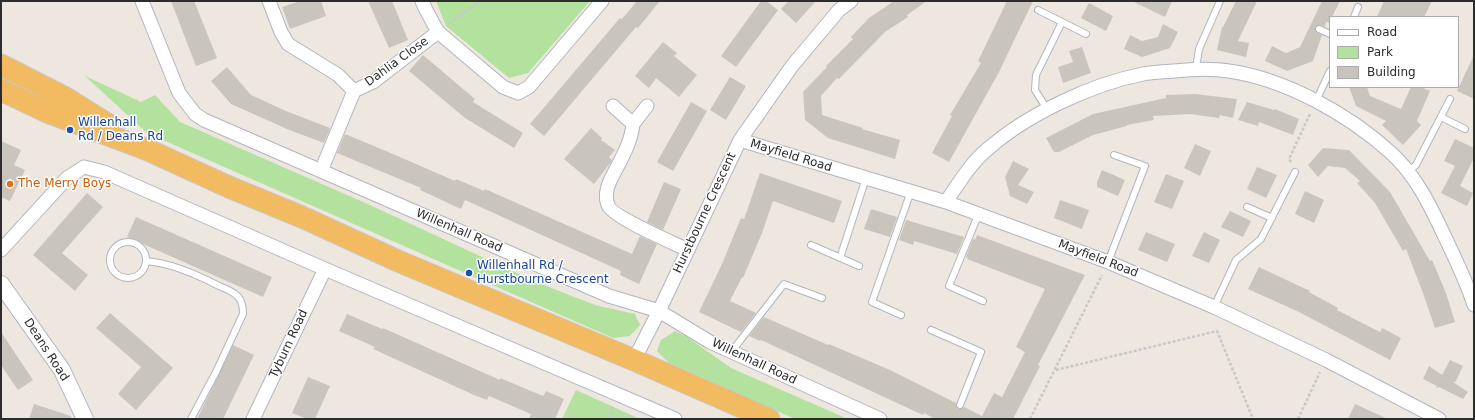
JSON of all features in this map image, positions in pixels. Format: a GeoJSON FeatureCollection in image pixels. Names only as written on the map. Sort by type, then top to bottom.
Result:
{"type":"FeatureCollection","features":[{"type":"Feature","properties":{"kind":"highway"},"geometry":{"type":"LineString","coordinates":[[1,65],[64,97],[148,150]]}},
{"type":"Feature","properties":{"kind":"highway"},"geometry":{"type":"LineString","coordinates":[[1,90],[47,112],[148,150],[229,187],[302,217],[398,261],[634,360],[769,419]]}},
{"type":"Feature","properties":{"kind":"street","name":"Willenhall Road"},"geometry":{"type":"LineString","coordinates":[[142,1],[179,93],[195,114],[204,120],[609,296],[659,311],[710,342],[880,419]]}},
{"type":"Feature","properties":{"kind":"street","name":"Dahlia Close"},"geometry":{"type":"LineString","coordinates":[[269,1],[280,32],[288,44],[338,75],[354,91]]}},
{"type":"Feature","properties":{"kind":"street"},"geometry":{"type":"LineString","coordinates":[[422,1],[438,32],[503,87],[518,93],[528,87],[602,1]]}},
{"type":"Feature","properties":{"kind":"street","name":"Hurstbourne Crescent"},"geometry":{"type":"LineString","coordinates":[[634,360],[659,311],[740,140],[792,66],[839,10],[851,1]]}},
{"type":"Feature","properties":{"kind":"street","name":"Dahlia Close"},"geometry":{"type":"LineString","coordinates":[[321,171],[354,91],[372,82],[438,32]]}},
{"type":"Feature","properties":{"kind":"street"},"geometry":{"type":"LineString","coordinates":[[946,202],[959,183],[988,148],[1013,130],[1047,109],[1079,94],[1143,74],[1196,68],[1228,70],[1267,80],[1316,101],[1356,125],[1391,152],[1408,172],[1427,199],[1465,278],[1474,305]]}},
{"type":"Feature","properties":{"kind":"street"},"geometry":{"type":"LineString","coordinates":[[613,106],[633,124]]}},
{"type":"Feature","properties":{"kind":"street"},"geometry":{"type":"LineString","coordinates":[[647,106],[633,124],[628,146],[610,182],[606,196],[608,206],[619,216],[688,250]]}},
{"type":"Feature","properties":{"kind":"street","name":"Mayfield Road"},"geometry":{"type":"LineString","coordinates":[[740,140],[946,202],[1108,262],[1214,307],[1326,360],[1439,419]]}},
{"type":"Feature","properties":{"kind":"street"},"geometry":{"type":"LineString","coordinates":[[1,250],[66,178],[84,167],[104,172],[325,269],[675,419]]}},
{"type":"Feature","properties":{"kind":"street","name":"Tyburn Road"},"geometry":{"type":"LineString","coordinates":[[253,419],[325,269]]}},
{"type":"Feature","properties":{"kind":"street","name":"Deans Road"},"geometry":{"type":"LineString","coordinates":[[1,284],[62,370],[85,419]]}},
{"type":"Feature","properties":{"kind":"lane"},"geometry":{"type":"LineString","coordinates":[[1196,68],[1199,49],[1220,1]]}},
{"type":"Feature","properties":{"kind":"lane"},"geometry":{"type":"LineString","coordinates":[[1354,16],[1358,7]]}},
{"type":"Feature","properties":{"kind":"lane"},"geometry":{"type":"LineString","coordinates":[[1038,10],[1086,34]]}},
{"type":"Feature","properties":{"kind":"lane"},"geometry":{"type":"LineString","coordinates":[[1047,109],[1036,90],[1036,75],[1062,22]]}},
{"type":"Feature","properties":{"kind":"lane"},"geometry":{"type":"LineString","coordinates":[[1320,29],[1329,34]]}},
{"type":"Feature","properties":{"kind":"lane"},"geometry":{"type":"LineString","coordinates":[[1316,101],[1329,72]]}},
{"type":"Feature","properties":{"kind":"lane"},"geometry":{"type":"LineString","coordinates":[[1408,172],[1416,165],[1450,99]]}},
{"type":"Feature","properties":{"kind":"lane"},"geometry":{"type":"LineString","coordinates":[[1441,117],[1465,129]]}},
{"type":"Feature","properties":{"kind":"lane"},"geometry":{"type":"LineString","coordinates":[[1108,262],[1145,166],[1114,155]]}},
{"type":"Feature","properties":{"kind":"lane"},"geometry":{"type":"LineString","coordinates":[[1214,307],[1236,260],[1261,239],[1294,172]]}},
{"type":"Feature","properties":{"kind":"lane"},"geometry":{"type":"LineString","coordinates":[[840,258],[866,178]]}},
{"type":"Feature","properties":{"kind":"lane"},"geometry":{"type":"LineString","coordinates":[[901,315],[872,302],[911,191]]}},
{"type":"Feature","properties":{"kind":"lane"},"geometry":{"type":"LineString","coordinates":[[1247,207],[1272,218]]}},
{"type":"Feature","properties":{"kind":"lane"},"geometry":{"type":"LineString","coordinates":[[979,213],[949,286],[983,301]]}},
{"type":"Feature","properties":{"kind":"lane"},"geometry":{"type":"LineString","coordinates":[[126,242],[138,245],[145,255],[146,262],[142,272],[132,278],[126,278],[116,274],[110,265],[109,259],[111,252],[126,242]]}},
{"type":"Feature","properties":{"kind":"lane"},"geometry":{"type":"LineString","coordinates":[[811,245],[859,266]]}},
{"type":"Feature","properties":{"kind":"lane"},"geometry":{"type":"LineString","coordinates":[[146,262],[168,265],[206,280],[235,294],[241,300],[243,314],[216,372],[191,419]]}},
{"type":"Feature","properties":{"kind":"lane"},"geometry":{"type":"LineString","coordinates":[[732,351],[784,284],[822,298]]}},
{"type":"Feature","properties":{"kind":"lane"},"geometry":{"type":"LineString","coordinates":[[931,330],[981,352],[960,404]]}},
{"type":"Feature","properties":{"kind":"path"},"geometry":{"type":"LineString","coordinates":[[438,32],[480,1]]}},
{"type":"Feature","properties":{"kind":"path"},"geometry":{"type":"LineString","coordinates":[[1294,172],[1289,160],[1316,101]]}},
{"type":"Feature","properties":{"kind":"path"},"geometry":{"type":"LineString","coordinates":[[1030,419],[1056,370],[1108,262]]}},
{"type":"Feature","properties":{"kind":"path"},"geometry":{"type":"LineString","coordinates":[[1056,370],[1217,331],[1253,419]]}},
{"type":"Feature","properties":{"kind":"path"},"geometry":{"type":"LineString","coordinates":[[1298,419],[1326,360]]}},
{"type":"Feature","properties":{"kind":"green space"},"geometry":{"type":"Polygon","coordinates":[[[436,1],[590,1],[528,73],[509,78],[446,26],[436,1]]]}},
{"type":"Feature","properties":{"kind":"green space"},"geometry":{"type":"Polygon","coordinates":[[[85,76],[141,102],[155,95],[180,122],[370,205],[536,282],[595,305],[635,314],[640,325],[630,336],[613,338],[147,133],[85,76]]]}},
{"type":"Feature","properties":{"kind":"green space"},"geometry":{"type":"Polygon","coordinates":[[[675,331],[687,337],[731,368],[848,419],[795,419],[669,363],[657,351],[661,340],[675,331]]]}},
{"type":"Feature","properties":{"kind":"green space"},"geometry":{"type":"Polygon","coordinates":[[[576,390],[640,419],[562,419],[576,390]]]}},
{"type":"Feature","properties":{"kind":"building"},"geometry":{"type":"Polygon","coordinates":[[[171,1],[194,1],[217,58],[196,66],[171,1]]]}},
{"type":"Feature","properties":{"kind":"building"},"geometry":{"type":"Polygon","coordinates":[[[300,1],[321,1],[326,16],[290,29],[282,7],[300,1]]]}},
{"type":"Feature","properties":{"kind":"building"},"geometry":{"type":"Polygon","coordinates":[[[368,1],[392,1],[408,40],[389,48],[368,1]]]}},
{"type":"Feature","properties":{"kind":"building"},"geometry":{"type":"Polygon","coordinates":[[[637,1],[660,1],[638,28],[636,27],[544,136],[530,124],[620,18],[622,19],[637,1]]]}},
{"type":"Feature","properties":{"kind":"building"},"geometry":{"type":"Polygon","coordinates":[[[761,1],[766,1],[778,10],[736,67],[721,56],[761,1]]]}},
{"type":"Feature","properties":{"kind":"building"},"geometry":{"type":"Polygon","coordinates":[[[789,1],[816,1],[796,23],[781,9],[789,1]]]}},
{"type":"Feature","properties":{"kind":"building"},"geometry":{"type":"Polygon","coordinates":[[[894,1],[927,1],[907,15],[908,17],[885,32],[839,79],[837,78],[821,96],[822,115],[900,140],[895,159],[828,138],[805,120],[803,92],[853,39],[851,37],[869,18],[894,1]]]}},
{"type":"Feature","properties":{"kind":"building"},"geometry":{"type":"Polygon","coordinates":[[[1007,1],[1033,1],[999,72],[949,162],[932,153],[952,116],[950,115],[981,63],[978,61],[1007,1]]]}},
{"type":"Feature","properties":{"kind":"building"},"geometry":{"type":"Polygon","coordinates":[[[1132,1],[1172,1],[1165,17],[1132,1]]]}},
{"type":"Feature","properties":{"kind":"building"},"geometry":{"type":"Polygon","coordinates":[[[1236,1],[1257,1],[1238,41],[1249,43],[1246,57],[1217,50],[1222,27],[1236,1]]]}},
{"type":"Feature","properties":{"kind":"building"},"geometry":{"type":"Polygon","coordinates":[[[1322,1],[1340,1],[1332,16],[1329,16],[1329,23],[1326,22],[1325,27],[1319,25],[1315,28],[1316,32],[1322,35],[1313,61],[1287,71],[1265,61],[1272,46],[1286,53],[1300,47],[1322,1]]]}},
{"type":"Feature","properties":{"kind":"building"},"geometry":{"type":"Polygon","coordinates":[[[1384,1],[1432,1],[1424,16],[1377,16],[1384,1]]]}},
{"type":"Feature","properties":{"kind":"building"},"geometry":{"type":"Polygon","coordinates":[[[1089,3],[1113,16],[1106,31],[1081,18],[1089,3]]]}},
{"type":"Feature","properties":{"kind":"building"},"geometry":{"type":"Polygon","coordinates":[[[1163,24],[1178,32],[1170,48],[1142,57],[1124,49],[1130,35],[1142,41],[1158,37],[1163,24]]]}},
{"type":"Feature","properties":{"kind":"building"},"geometry":{"type":"Polygon","coordinates":[[[663,42],[677,53],[674,56],[697,75],[679,97],[656,78],[649,88],[635,76],[663,42]]]}},
{"type":"Feature","properties":{"kind":"building"},"geometry":{"type":"Polygon","coordinates":[[[1082,47],[1091,73],[1063,83],[1058,67],[1073,62],[1069,51],[1082,47]]]}},
{"type":"Feature","properties":{"kind":"building"},"geometry":{"type":"Polygon","coordinates":[[[423,55],[475,99],[473,102],[523,133],[514,148],[465,118],[409,71],[423,55]]]}},
{"type":"Feature","properties":{"kind":"building"},"geometry":{"type":"Polygon","coordinates":[[[1474,55],[1474,99],[1457,91],[1474,55]]]}},
{"type":"Feature","properties":{"kind":"building"},"geometry":{"type":"Polygon","coordinates":[[[227,67],[251,95],[286,111],[330,128],[324,143],[287,129],[231,104],[211,81],[227,67]]]}},
{"type":"Feature","properties":{"kind":"building"},"geometry":{"type":"Polygon","coordinates":[[[730,77],[746,86],[726,120],[710,110],[730,77]]]}},
{"type":"Feature","properties":{"kind":"building"},"geometry":{"type":"Polygon","coordinates":[[[1349,88],[1367,88],[1370,96],[1401,109],[1411,88],[1423,88],[1430,91],[1417,121],[1421,125],[1403,145],[1382,125],[1386,121],[1356,106],[1349,88]]]}},
{"type":"Feature","properties":{"kind":"building"},"geometry":{"type":"Polygon","coordinates":[[[1195,94],[1237,99],[1233,118],[1220,115],[1219,118],[1190,114],[1153,116],[1154,120],[1127,125],[1093,135],[1059,152],[1054,152],[1046,138],[1093,114],[1166,98],[1166,95],[1195,94]]]}},
{"type":"Feature","properties":{"kind":"building"},"geometry":{"type":"Polygon","coordinates":[[[691,102],[707,111],[673,171],[657,162],[691,102]]]}},
{"type":"Feature","properties":{"kind":"building"},"geometry":{"type":"Polygon","coordinates":[[[1247,102],[1274,110],[1275,109],[1299,119],[1293,135],[1259,122],[1258,126],[1238,120],[1247,102]]]}},
{"type":"Feature","properties":{"kind":"building"},"geometry":{"type":"Polygon","coordinates":[[[591,128],[602,138],[601,140],[615,150],[609,157],[612,160],[611,162],[594,184],[564,159],[591,128]]]}},
{"type":"Feature","properties":{"kind":"building"},"geometry":{"type":"Polygon","coordinates":[[[345,134],[455,181],[456,179],[484,191],[485,189],[632,254],[640,236],[657,244],[639,284],[620,275],[621,271],[465,200],[461,209],[420,190],[421,188],[337,153],[345,134]]]}},
{"type":"Feature","properties":{"kind":"building"},"geometry":{"type":"Polygon","coordinates":[[[1455,139],[1474,148],[1474,158],[1460,186],[1473,193],[1467,206],[1441,193],[1455,166],[1444,161],[1455,139]]]}},
{"type":"Feature","properties":{"kind":"building","name":"The Merry Boys"},"geometry":{"type":"Polygon","coordinates":[[[1,141],[21,150],[14,165],[25,170],[10,201],[1,197],[1,141]]]}},
{"type":"Feature","properties":{"kind":"building"},"geometry":{"type":"Polygon","coordinates":[[[1195,144],[1211,151],[1200,176],[1184,168],[1195,144]]]}},
{"type":"Feature","properties":{"kind":"building"},"geometry":{"type":"Polygon","coordinates":[[[1323,148],[1349,150],[1390,192],[1430,261],[1432,260],[1446,293],[1455,322],[1435,328],[1406,249],[1403,251],[1375,203],[1357,183],[1360,181],[1345,168],[1328,166],[1318,177],[1308,165],[1323,148]]]}},
{"type":"Feature","properties":{"kind":"building"},"geometry":{"type":"Polygon","coordinates":[[[1013,161],[1029,169],[1018,185],[1034,192],[1027,204],[1010,196],[1005,177],[1013,161]]]}},
{"type":"Feature","properties":{"kind":"building"},"geometry":{"type":"Polygon","coordinates":[[[1257,167],[1277,175],[1266,198],[1247,189],[1257,167]]]}},
{"type":"Feature","properties":{"kind":"building"},"geometry":{"type":"Polygon","coordinates":[[[1102,170],[1125,180],[1118,196],[1097,187],[1097,182],[1102,170]]]}},
{"type":"Feature","properties":{"kind":"building"},"geometry":{"type":"Polygon","coordinates":[[[760,173],[842,201],[834,223],[773,201],[762,233],[743,278],[742,277],[730,301],[756,313],[741,332],[699,312],[722,264],[741,218],[744,219],[760,173]]]}},
{"type":"Feature","properties":{"kind":"building"},"geometry":{"type":"Polygon","coordinates":[[[1166,174],[1184,181],[1172,209],[1154,202],[1166,174]]]}},
{"type":"Feature","properties":{"kind":"building"},"geometry":{"type":"Polygon","coordinates":[[[664,182],[681,189],[663,230],[647,222],[664,182]]]}},
{"type":"Feature","properties":{"kind":"building"},"geometry":{"type":"Polygon","coordinates":[[[1305,191],[1324,200],[1314,223],[1295,214],[1305,191]]]}},
{"type":"Feature","properties":{"kind":"building"},"geometry":{"type":"Polygon","coordinates":[[[87,193],[103,207],[62,253],[88,275],[75,291],[33,255],[87,193]]]}},
{"type":"Feature","properties":{"kind":"building"},"geometry":{"type":"Polygon","coordinates":[[[1060,200],[1089,210],[1082,229],[1054,218],[1060,200]]]}},
{"type":"Feature","properties":{"kind":"building"},"geometry":{"type":"Polygon","coordinates":[[[871,209],[897,217],[890,237],[864,229],[871,209]]]}},
{"type":"Feature","properties":{"kind":"building"},"geometry":{"type":"Polygon","coordinates":[[[1230,211],[1251,221],[1243,237],[1221,227],[1230,211]]]}},
{"type":"Feature","properties":{"kind":"building"},"geometry":{"type":"Polygon","coordinates":[[[136,217],[272,277],[263,297],[127,237],[136,217]]]}},
{"type":"Feature","properties":{"kind":"building"},"geometry":{"type":"Polygon","coordinates":[[[906,220],[964,237],[957,254],[914,241],[913,245],[899,240],[906,220]]]}},
{"type":"Feature","properties":{"kind":"building"},"geometry":{"type":"Polygon","coordinates":[[[1146,232],[1175,244],[1167,262],[1138,250],[1146,232]]]}},
{"type":"Feature","properties":{"kind":"building"},"geometry":{"type":"Polygon","coordinates":[[[1204,232],[1220,240],[1209,263],[1192,256],[1204,232]]]}},
{"type":"Feature","properties":{"kind":"building"},"geometry":{"type":"Polygon","coordinates":[[[977,235],[1085,275],[1038,365],[1040,366],[1013,419],[935,419],[924,413],[923,415],[761,340],[760,341],[749,336],[764,317],[890,370],[956,403],[958,409],[964,407],[982,416],[994,393],[1002,397],[1025,352],[1016,347],[1045,289],[967,259],[968,258],[966,257],[973,239],[975,240],[977,235]]]}},
{"type":"Feature","properties":{"kind":"building"},"geometry":{"type":"Polygon","coordinates":[[[1259,267],[1310,291],[1309,292],[1338,308],[1337,310],[1380,332],[1382,328],[1401,338],[1390,360],[1299,312],[1248,289],[1259,267]]]}},
{"type":"Feature","properties":{"kind":"building"},"geometry":{"type":"Polygon","coordinates":[[[110,313],[173,368],[136,410],[118,394],[141,367],[96,328],[110,313]]]}},
{"type":"Feature","properties":{"kind":"building"},"geometry":{"type":"Polygon","coordinates":[[[347,314],[382,329],[383,328],[500,380],[500,378],[543,396],[546,391],[564,399],[555,419],[529,419],[531,414],[489,396],[487,400],[474,395],[373,349],[375,347],[339,331],[347,314]]]}},
{"type":"Feature","properties":{"kind":"building"},"geometry":{"type":"Polygon","coordinates":[[[1,332],[33,380],[18,390],[1,365],[1,332]]]}},
{"type":"Feature","properties":{"kind":"building"},"geometry":{"type":"Polygon","coordinates":[[[233,345],[254,355],[223,419],[197,419],[233,345]]]}},
{"type":"Feature","properties":{"kind":"building"},"geometry":{"type":"Polygon","coordinates":[[[1450,360],[1463,366],[1456,381],[1453,382],[1468,392],[1463,399],[1439,387],[1436,388],[1437,386],[1423,379],[1429,366],[1442,375],[1450,360]]]}},
{"type":"Feature","properties":{"kind":"building"},"geometry":{"type":"Polygon","coordinates":[[[308,377],[330,386],[315,419],[307,419],[292,413],[308,377]]]}},
{"type":"Feature","properties":{"kind":"building"},"geometry":{"type":"Polygon","coordinates":[[[34,404],[71,416],[71,419],[29,419],[34,404]]]}},
{"type":"Feature","properties":{"kind":"building"},"geometry":{"type":"Polygon","coordinates":[[[1355,404],[1388,419],[1348,419],[1355,404]]]}},
{"type":"Feature","properties":{"kind":"place","name":"Willenhall Rd / Deans Rd"},"geometry":{"type":"Point","coordinates":[70,130]}},
{"type":"Feature","properties":{"kind":"place","name":"The Merry Boys"},"geometry":{"type":"Point","coordinates":[10,184]}},
{"type":"Feature","properties":{"kind":"place","name":"Willenhall Rd / Hurstbourne Crescent"},"geometry":{"type":"Point","coordinates":[469,273]}}]}
